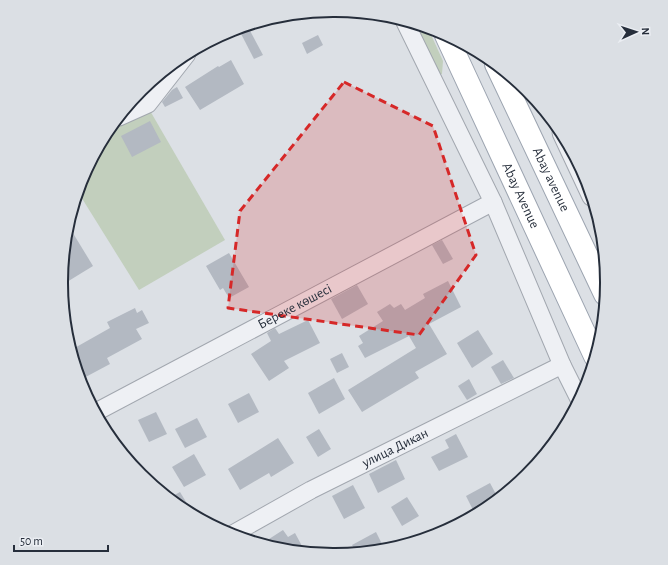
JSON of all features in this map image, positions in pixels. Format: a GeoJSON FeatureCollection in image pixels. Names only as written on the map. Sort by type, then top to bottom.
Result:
{"type":"FeatureCollection","features":[{"type":"Feature","properties":{"kind":"main road","name":"Abay Avenue"},"geometry":{"type":"LineString","coordinates":[[450,44],[591,347]]}},
{"type":"Feature","properties":{"kind":"main road","name":"Abay avenue"},"geometry":{"type":"LineString","coordinates":[[502,77],[600,283]]}},
{"type":"Feature","properties":{"kind":"street"},"geometry":{"type":"LineString","coordinates":[[408,27],[494,202],[562,365],[575,392]]}},
{"type":"Feature","properties":{"kind":"street"},"geometry":{"type":"LineString","coordinates":[[130,112],[148,104],[173,72]]}},
{"type":"Feature","properties":{"kind":"street","name":"Береке көшесі"},"geometry":{"type":"LineString","coordinates":[[101,409],[494,202]]}},
{"type":"Feature","properties":{"kind":"street","name":"улица Дикан"},"geometry":{"type":"LineString","coordinates":[[238,530],[311,490],[562,365]]}},
{"type":"Feature","properties":{"kind":"highlighted area"},"geometry":{"type":"Polygon","coordinates":[[[344,82],[433,126],[476,255],[419,335],[228,308],[240,211],[344,82]]]}},
{"type":"Feature","properties":{"kind":"green space"},"geometry":{"type":"Polygon","coordinates":[[[414,29],[431,35],[443,61],[442,74],[437,75],[414,29]]]}},
{"type":"Feature","properties":{"kind":"green space"},"geometry":{"type":"Polygon","coordinates":[[[149,109],[225,240],[139,290],[82,199],[96,165],[113,135],[124,120],[149,109]]]}},
{"type":"Feature","properties":{"kind":"building"},"geometry":{"type":"Polygon","coordinates":[[[250,31],[263,55],[254,59],[241,34],[250,31]]]}},
{"type":"Feature","properties":{"kind":"building"},"geometry":{"type":"Polygon","coordinates":[[[318,35],[323,45],[307,54],[302,43],[318,35]]]}},
{"type":"Feature","properties":{"kind":"building"},"geometry":{"type":"Polygon","coordinates":[[[231,60],[244,84],[200,110],[185,87],[218,66],[219,67],[231,60]]]}},
{"type":"Feature","properties":{"kind":"building"},"geometry":{"type":"Polygon","coordinates":[[[177,87],[183,98],[165,107],[162,102],[172,90],[177,87]]]}},
{"type":"Feature","properties":{"kind":"building"},"geometry":{"type":"Polygon","coordinates":[[[150,121],[161,142],[132,157],[121,136],[150,121]]]}},
{"type":"Feature","properties":{"kind":"building"},"geometry":{"type":"Polygon","coordinates":[[[73,234],[93,266],[68,281],[73,234]]]}},
{"type":"Feature","properties":{"kind":"building"},"geometry":{"type":"Polygon","coordinates":[[[442,240],[453,259],[443,264],[432,245],[442,240]]]}},
{"type":"Feature","properties":{"kind":"building"},"geometry":{"type":"Polygon","coordinates":[[[229,253],[249,287],[229,298],[223,288],[220,290],[206,266],[229,253]]]}},
{"type":"Feature","properties":{"kind":"building"},"geometry":{"type":"Polygon","coordinates":[[[448,281],[461,307],[429,324],[447,354],[415,372],[419,378],[362,412],[348,390],[416,348],[409,336],[365,358],[358,346],[363,343],[359,336],[383,321],[377,312],[390,304],[394,308],[401,304],[405,310],[425,298],[423,294],[448,281]]]}},
{"type":"Feature","properties":{"kind":"building"},"geometry":{"type":"Polygon","coordinates":[[[357,285],[368,304],[342,319],[331,299],[357,285]]]}},
{"type":"Feature","properties":{"kind":"building"},"geometry":{"type":"Polygon","coordinates":[[[135,308],[137,313],[142,310],[149,323],[136,329],[142,339],[107,358],[110,364],[86,377],[77,347],[110,328],[107,322],[135,308]]]}},
{"type":"Feature","properties":{"kind":"building"},"geometry":{"type":"Polygon","coordinates":[[[308,320],[320,343],[284,361],[289,368],[269,381],[251,354],[271,341],[267,333],[275,328],[279,334],[308,320]]]}},
{"type":"Feature","properties":{"kind":"building"},"geometry":{"type":"Polygon","coordinates":[[[478,330],[493,354],[472,368],[457,343],[478,330]]]}},
{"type":"Feature","properties":{"kind":"building"},"geometry":{"type":"Polygon","coordinates":[[[342,353],[349,367],[337,373],[330,359],[342,353]]]}},
{"type":"Feature","properties":{"kind":"building"},"geometry":{"type":"Polygon","coordinates":[[[503,360],[514,378],[501,384],[491,367],[503,360]]]}},
{"type":"Feature","properties":{"kind":"building"},"geometry":{"type":"Polygon","coordinates":[[[334,378],[345,399],[319,414],[308,393],[334,378]]]}},
{"type":"Feature","properties":{"kind":"building"},"geometry":{"type":"Polygon","coordinates":[[[469,379],[477,394],[467,400],[458,386],[469,379]]]}},
{"type":"Feature","properties":{"kind":"building"},"geometry":{"type":"Polygon","coordinates":[[[249,393],[259,412],[238,423],[228,404],[249,393]]]}},
{"type":"Feature","properties":{"kind":"building"},"geometry":{"type":"Polygon","coordinates":[[[156,412],[167,434],[149,442],[138,420],[156,412]]]}},
{"type":"Feature","properties":{"kind":"building"},"geometry":{"type":"Polygon","coordinates":[[[197,418],[207,437],[185,448],[175,429],[197,418]]]}},
{"type":"Feature","properties":{"kind":"building"},"geometry":{"type":"Polygon","coordinates":[[[319,429],[331,449],[318,457],[306,437],[319,429]]]}},
{"type":"Feature","properties":{"kind":"building"},"geometry":{"type":"Polygon","coordinates":[[[456,434],[468,457],[439,471],[431,457],[449,448],[445,440],[456,434]]]}},
{"type":"Feature","properties":{"kind":"building"},"geometry":{"type":"Polygon","coordinates":[[[278,438],[294,463],[271,477],[269,473],[240,490],[228,469],[278,438]]]}},
{"type":"Feature","properties":{"kind":"building"},"geometry":{"type":"Polygon","coordinates":[[[194,454],[206,475],[184,487],[172,467],[194,454]]]}},
{"type":"Feature","properties":{"kind":"building"},"geometry":{"type":"Polygon","coordinates":[[[396,460],[405,479],[378,493],[369,474],[396,460]]]}},
{"type":"Feature","properties":{"kind":"building"},"geometry":{"type":"Polygon","coordinates":[[[490,483],[496,493],[472,509],[466,496],[490,483]]]}},
{"type":"Feature","properties":{"kind":"building"},"geometry":{"type":"Polygon","coordinates":[[[353,485],[365,508],[344,519],[332,496],[353,485]]]}},
{"type":"Feature","properties":{"kind":"building"},"geometry":{"type":"Polygon","coordinates":[[[180,492],[187,504],[186,503],[175,495],[180,492]]]}},
{"type":"Feature","properties":{"kind":"building"},"geometry":{"type":"Polygon","coordinates":[[[407,497],[419,516],[402,526],[391,507],[407,497]]]}},
{"type":"Feature","properties":{"kind":"building"},"geometry":{"type":"Polygon","coordinates":[[[283,530],[288,537],[295,533],[302,546],[282,543],[269,539],[283,530]]]}},
{"type":"Feature","properties":{"kind":"building"},"geometry":{"type":"Polygon","coordinates":[[[376,532],[382,544],[353,547],[352,545],[376,532]]]}}]}
